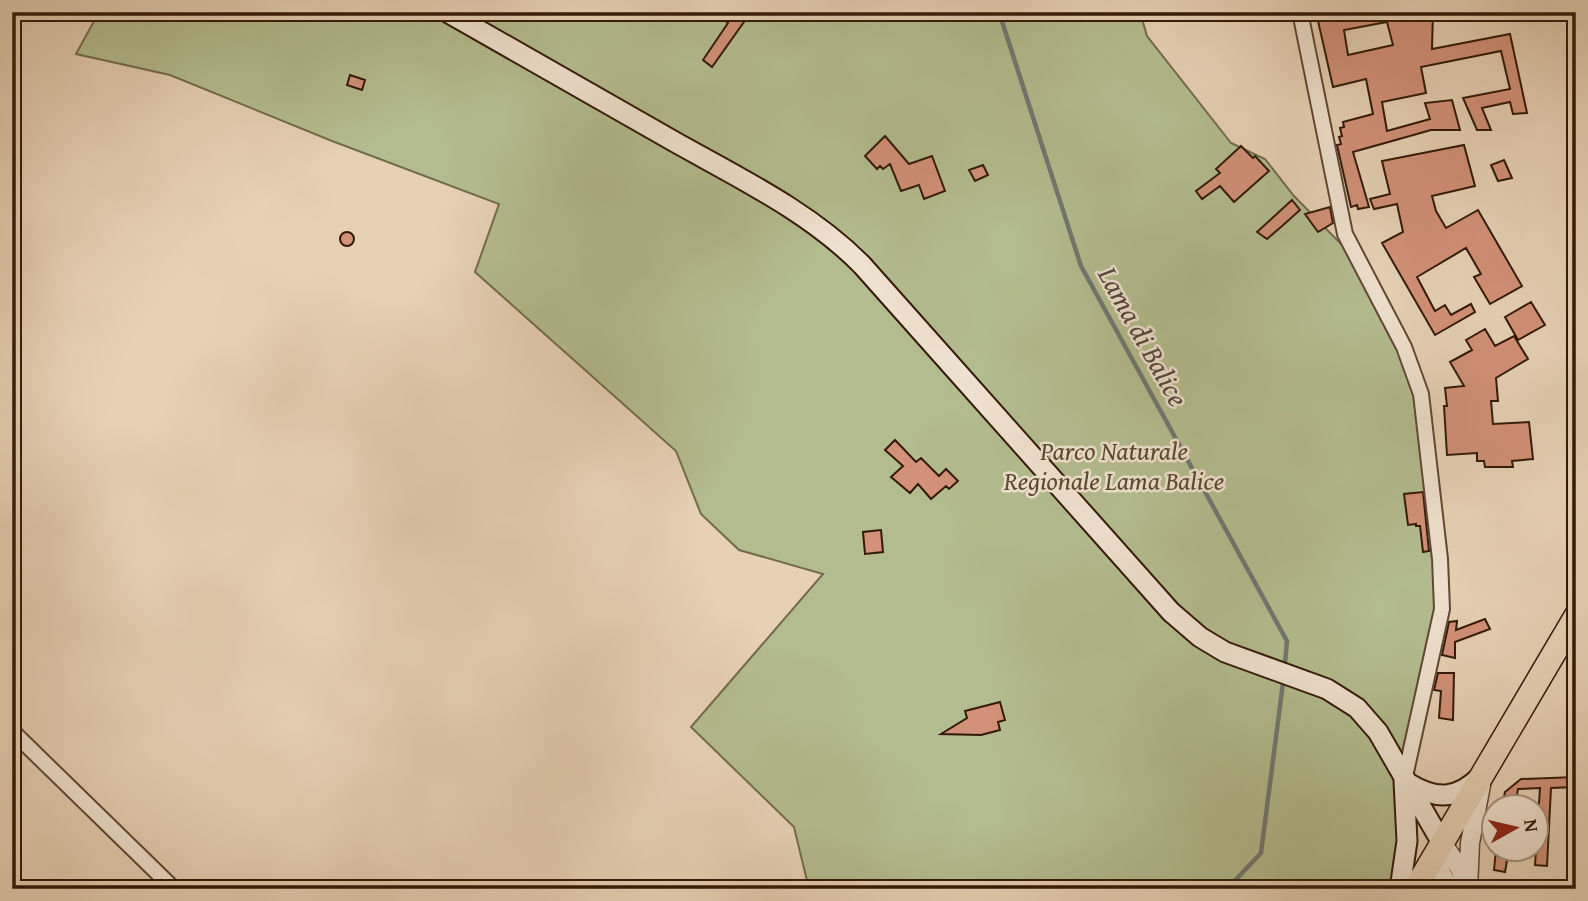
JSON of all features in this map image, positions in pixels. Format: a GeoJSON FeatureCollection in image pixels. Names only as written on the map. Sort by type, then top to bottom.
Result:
{"type":"FeatureCollection","features":[{"type":"Feature","properties":{"kind":"main road"},"geometry":{"type":"LineString","coordinates":[[447,12],[715,164],[807,219],[839,242],[1171,612],[1200,637],[1225,652],[1322,687],[1348,700],[1373,725],[1404,781],[1416,796],[1438,851]]}},
{"type":"Feature","properties":{"kind":"main road"},"geometry":{"type":"LineString","coordinates":[[1415,889],[1576,616]]}},
{"type":"Feature","properties":{"kind":"main road"},"geometry":{"type":"LineString","coordinates":[[1404,781],[1429,794],[1445,795],[1468,787],[1484,772]]}},
{"type":"Feature","properties":{"kind":"main road"},"geometry":{"type":"LineString","coordinates":[[1400,889],[1407,841],[1404,781]]}},
{"type":"Feature","properties":{"kind":"main road"},"geometry":{"type":"LineString","coordinates":[[1406,810],[1414,832],[1438,851]]}},
{"type":"Feature","properties":{"kind":"street"},"geometry":{"type":"LineString","coordinates":[[1300,12],[1345,234],[1404,347],[1421,394],[1439,546],[1441,609],[1404,781]]}},
{"type":"Feature","properties":{"kind":"street"},"geometry":{"type":"LineString","coordinates":[[12,732],[174,889]]}},
{"type":"Feature","properties":{"kind":"street"},"geometry":{"type":"LineString","coordinates":[[1468,889],[1470,843],[1484,772]]}},
{"type":"Feature","properties":{"kind":"street"},"geometry":{"type":"LineString","coordinates":[[1438,851],[1459,867],[1468,889]]}},
{"type":"Feature","properties":{"kind":"street"},"geometry":{"type":"LineString","coordinates":[[1438,851],[1450,889]]}},
{"type":"Feature","properties":{"kind":"green space","name":"Parco Naturale Regionale Lama Balice"},"geometry":{"type":"Polygon","coordinates":[[[99,12],[1140,12],[1147,36],[1231,143],[1265,159],[1294,196],[1349,252],[1416,368],[1441,596],[1394,785],[1402,828],[1392,889],[809,889],[794,827],[691,727],[823,574],[739,550],[701,514],[676,451],[475,272],[499,204],[332,141],[170,75],[76,54],[99,12]]]}},
{"type":"Feature","properties":{"kind":"building"},"geometry":{"type":"Polygon","coordinates":[[[728,12],[751,12],[712,67],[703,60],[728,23],[723,19],[728,12]]]}},
{"type":"Feature","properties":{"kind":"building"},"geometry":{"type":"Polygon","coordinates":[[[1316,12],[1433,12],[1432,49],[1510,34],[1527,113],[1513,114],[1510,102],[1482,108],[1491,130],[1477,130],[1463,98],[1510,89],[1501,51],[1421,67],[1426,93],[1382,102],[1387,131],[1430,119],[1425,103],[1452,100],[1460,130],[1431,130],[1353,152],[1369,207],[1358,209],[1357,205],[1351,207],[1337,145],[1341,144],[1339,137],[1342,136],[1340,128],[1344,127],[1343,122],[1373,114],[1366,79],[1333,87],[1316,12]],[[1387,22],[1344,30],[1348,55],[1393,45],[1387,22]]]}},
{"type":"Feature","properties":{"kind":"building"},"geometry":{"type":"Polygon","coordinates":[[[350,75],[365,80],[362,90],[347,85],[350,75]]]}},
{"type":"Feature","properties":{"kind":"building"},"geometry":{"type":"Polygon","coordinates":[[[885,136],[909,164],[932,156],[945,191],[924,199],[919,185],[901,191],[890,164],[883,169],[880,166],[877,169],[865,156],[885,136]]]}},
{"type":"Feature","properties":{"kind":"building"},"geometry":{"type":"Polygon","coordinates":[[[1464,145],[1475,186],[1432,196],[1436,211],[1446,228],[1478,210],[1522,286],[1490,304],[1474,277],[1481,274],[1466,248],[1417,277],[1435,311],[1445,305],[1451,315],[1471,304],[1475,312],[1435,335],[1382,243],[1403,232],[1397,204],[1374,209],[1370,199],[1390,194],[1382,161],[1464,145]]]}},
{"type":"Feature","properties":{"kind":"building"},"geometry":{"type":"Polygon","coordinates":[[[1241,146],[1269,171],[1234,202],[1220,186],[1202,199],[1196,191],[1220,173],[1216,169],[1241,146]]]}},
{"type":"Feature","properties":{"kind":"building"},"geometry":{"type":"Polygon","coordinates":[[[1504,160],[1512,178],[1498,181],[1491,165],[1504,160]]]}},
{"type":"Feature","properties":{"kind":"building"},"geometry":{"type":"Polygon","coordinates":[[[983,165],[988,175],[975,181],[969,170],[983,165]]]}},
{"type":"Feature","properties":{"kind":"building"},"geometry":{"type":"Polygon","coordinates":[[[1292,200],[1300,210],[1267,239],[1257,232],[1292,200]]]}},
{"type":"Feature","properties":{"kind":"building"},"geometry":{"type":"Polygon","coordinates":[[[1330,207],[1333,223],[1318,232],[1305,214],[1330,207]]]}},
{"type":"Feature","properties":{"kind":"building"},"geometry":{"type":"Polygon","coordinates":[[[347,232],[352,234],[352,244],[347,246],[342,244],[340,239],[342,234],[347,232]]]}},
{"type":"Feature","properties":{"kind":"building"},"geometry":{"type":"Polygon","coordinates":[[[1531,302],[1545,325],[1518,340],[1505,317],[1531,302]]]}},
{"type":"Feature","properties":{"kind":"building"},"geometry":{"type":"Polygon","coordinates":[[[1485,329],[1495,346],[1514,336],[1528,359],[1496,378],[1498,401],[1491,401],[1493,424],[1529,422],[1533,459],[1512,461],[1513,467],[1485,467],[1484,461],[1477,461],[1477,453],[1447,455],[1445,388],[1464,386],[1450,362],[1472,350],[1466,340],[1485,329]]]}},
{"type":"Feature","properties":{"kind":"building"},"geometry":{"type":"Polygon","coordinates":[[[895,440],[916,462],[921,458],[939,476],[946,469],[958,481],[949,489],[946,486],[931,499],[918,484],[910,493],[891,477],[903,466],[885,450],[895,440]]]}},
{"type":"Feature","properties":{"kind":"building"},"geometry":{"type":"Polygon","coordinates":[[[1423,492],[1429,551],[1423,552],[1420,526],[1408,525],[1404,494],[1423,492]]]}},
{"type":"Feature","properties":{"kind":"building"},"geometry":{"type":"Polygon","coordinates":[[[881,530],[883,552],[865,554],[863,532],[881,530]]]}},
{"type":"Feature","properties":{"kind":"building"},"geometry":{"type":"Polygon","coordinates":[[[1485,619],[1490,629],[1455,642],[1455,658],[1442,655],[1449,622],[1457,621],[1456,630],[1485,619]]]}},
{"type":"Feature","properties":{"kind":"building"},"geometry":{"type":"Polygon","coordinates":[[[1438,673],[1454,673],[1453,720],[1439,718],[1441,691],[1434,690],[1438,673]]]}},
{"type":"Feature","properties":{"kind":"building"},"geometry":{"type":"Polygon","coordinates":[[[1000,702],[1005,720],[998,722],[1000,730],[981,735],[941,734],[967,718],[965,711],[1000,702]]]}},
{"type":"Feature","properties":{"kind":"building"},"geometry":{"type":"Polygon","coordinates":[[[1576,777],[1576,787],[1551,788],[1550,808],[1550,792],[1540,792],[1540,788],[1505,792],[1521,779],[1576,777]]]}},
{"type":"Feature","properties":{"kind":"building"},"geometry":{"type":"Polygon","coordinates":[[[1495,862],[1507,862],[1505,872],[1494,870],[1495,862]]]}},
{"type":"Feature","properties":{"kind":"building"},"geometry":{"type":"Polygon","coordinates":[[[1535,862],[1547,862],[1547,866],[1535,865],[1535,862]]]}},
{"type":"Feature","properties":{"kind":"waterway","name":"Lama di Balice"},"geometry":{"type":"LineString","coordinates":[[999,12],[1081,266],[1287,641],[1285,663]]}},
{"type":"Feature","properties":{"kind":"waterway","name":"Lama di Balice"},"geometry":{"type":"LineString","coordinates":[[1227,889],[1261,853],[1283,683]]}}]}
